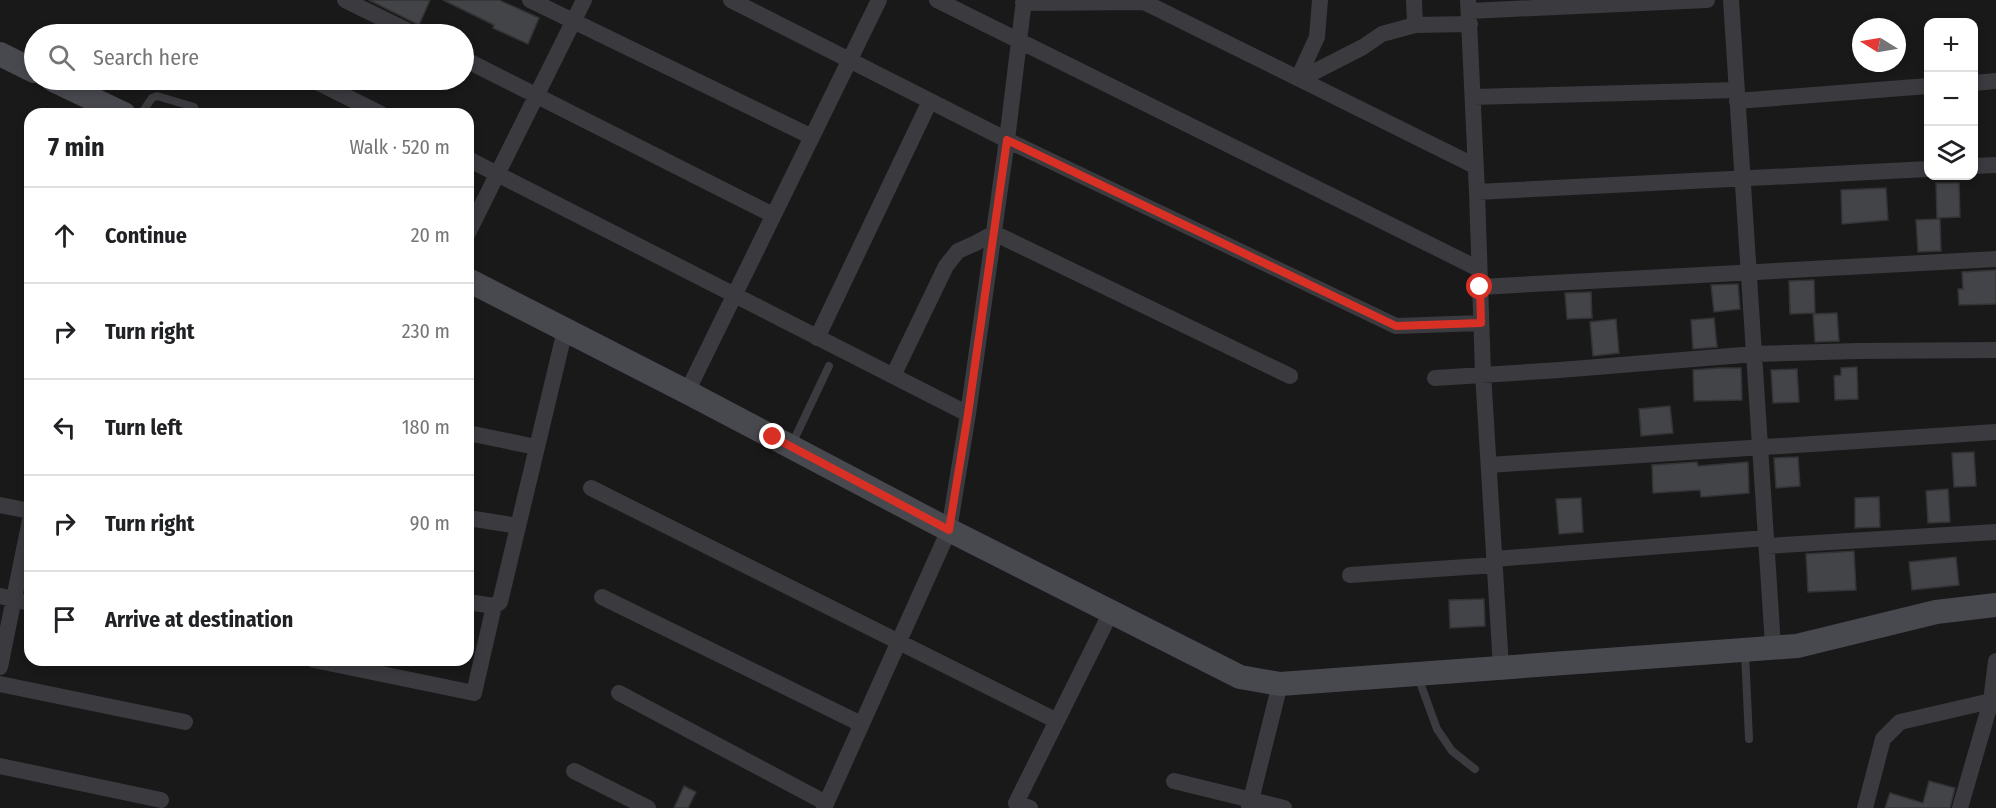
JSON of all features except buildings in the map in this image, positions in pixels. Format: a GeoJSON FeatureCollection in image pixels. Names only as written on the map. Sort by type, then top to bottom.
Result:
{"type":"FeatureCollection","features":[{"type":"Feature","properties":{"kind":"main road"},"geometry":{"type":"LineString","coordinates":[[0,54],[24,66]]}},
{"type":"Feature","properties":{"kind":"main road"},"geometry":{"type":"LineString","coordinates":[[74,90],[111,108]]}},
{"type":"Feature","properties":{"kind":"main road"},"geometry":{"type":"LineString","coordinates":[[474,283],[949,530],[1240,677],[1280,684],[1797,646],[1936,612],[1996,605]]}},
{"type":"Feature","properties":{"kind":"street"},"geometry":{"type":"LineString","coordinates":[[345,0],[394,24]]}},
{"type":"Feature","properties":{"kind":"street"},"geometry":{"type":"LineString","coordinates":[[530,0],[812,137]]}},
{"type":"Feature","properties":{"kind":"street"},"geometry":{"type":"LineString","coordinates":[[474,221],[584,0]]}},
{"type":"Feature","properties":{"kind":"street"},"geometry":{"type":"LineString","coordinates":[[731,0],[1007,140],[1396,326],[1481,323]]}},
{"type":"Feature","properties":{"kind":"street"},"geometry":{"type":"LineString","coordinates":[[687,392],[879,0]]}},
{"type":"Feature","properties":{"kind":"street"},"geometry":{"type":"LineString","coordinates":[[937,0],[1479,268]]}},
{"type":"Feature","properties":{"kind":"street"},"geometry":{"type":"LineString","coordinates":[[1300,73],[1317,37],[1320,0]]}},
{"type":"Feature","properties":{"kind":"street"},"geometry":{"type":"LineString","coordinates":[[1414,0],[1415,25]]}},
{"type":"Feature","properties":{"kind":"street"},"geometry":{"type":"LineString","coordinates":[[1300,73],[1314,72],[1363,47],[1382,34],[1469,12],[1707,0]]}},
{"type":"Feature","properties":{"kind":"street"},"geometry":{"type":"LineString","coordinates":[[1731,0],[1773,646]]}},
{"type":"Feature","properties":{"kind":"street"},"geometry":{"type":"LineString","coordinates":[[619,693],[825,806],[949,530],[994,233],[1024,1],[1144,1],[1300,73],[1475,166]]}},
{"type":"Feature","properties":{"kind":"street"},"geometry":{"type":"LineString","coordinates":[[1469,12],[1483,373],[1501,668]]}},
{"type":"Feature","properties":{"kind":"street"},"geometry":{"type":"LineString","coordinates":[[474,64],[773,215]]}},
{"type":"Feature","properties":{"kind":"street"},"geometry":{"type":"LineString","coordinates":[[1978,83],[1996,81]]}},
{"type":"Feature","properties":{"kind":"street"},"geometry":{"type":"LineString","coordinates":[[1473,97],[1737,95],[1924,86]]}},
{"type":"Feature","properties":{"kind":"street"},"geometry":{"type":"LineString","coordinates":[[333,90],[369,108]]}},
{"type":"Feature","properties":{"kind":"street"},"geometry":{"type":"LineString","coordinates":[[818,338],[930,101]]}},
{"type":"Feature","properties":{"kind":"street"},"geometry":{"type":"LineString","coordinates":[[474,162],[968,414]]}},
{"type":"Feature","properties":{"kind":"street"},"geometry":{"type":"LineString","coordinates":[[1978,166],[1996,165]]}},
{"type":"Feature","properties":{"kind":"street"},"geometry":{"type":"LineString","coordinates":[[1477,192],[1924,169]]}},
{"type":"Feature","properties":{"kind":"street"},"geometry":{"type":"LineString","coordinates":[[893,376],[946,266],[958,251],[994,233]]}},
{"type":"Feature","properties":{"kind":"street"},"geometry":{"type":"LineString","coordinates":[[994,233],[1290,376]]}},
{"type":"Feature","properties":{"kind":"street"},"geometry":{"type":"LineString","coordinates":[[1480,287],[1996,259]]}},
{"type":"Feature","properties":{"kind":"street"},"geometry":{"type":"LineString","coordinates":[[474,603],[494,606],[502,598],[565,330]]}},
{"type":"Feature","properties":{"kind":"street"},"geometry":{"type":"LineString","coordinates":[[1435,378],[1755,354],[1996,350]]}},
{"type":"Feature","properties":{"kind":"street"},"geometry":{"type":"LineString","coordinates":[[1489,465],[1996,432]]}},
{"type":"Feature","properties":{"kind":"street"},"geometry":{"type":"LineString","coordinates":[[474,435],[536,447]]}},
{"type":"Feature","properties":{"kind":"street"},"geometry":{"type":"LineString","coordinates":[[591,488],[1058,721]]}},
{"type":"Feature","properties":{"kind":"street"},"geometry":{"type":"LineString","coordinates":[[0,505],[24,510]]}},
{"type":"Feature","properties":{"kind":"street"},"geometry":{"type":"LineString","coordinates":[[474,519],[518,526]]}},
{"type":"Feature","properties":{"kind":"street"},"geometry":{"type":"LineString","coordinates":[[1350,575],[1767,542],[1996,532]]}},
{"type":"Feature","properties":{"kind":"street"},"geometry":{"type":"LineString","coordinates":[[0,667],[24,552]]}},
{"type":"Feature","properties":{"kind":"street"},"geometry":{"type":"LineString","coordinates":[[602,597],[861,724]]}},
{"type":"Feature","properties":{"kind":"street"},"geometry":{"type":"LineString","coordinates":[[343,666],[474,693],[494,606]]}},
{"type":"Feature","properties":{"kind":"street"},"geometry":{"type":"LineString","coordinates":[[1030,808],[1016,803],[1111,612]]}},
{"type":"Feature","properties":{"kind":"street"},"geometry":{"type":"LineString","coordinates":[[1960,808],[1991,721],[1996,661]]}},
{"type":"Feature","properties":{"kind":"street"},"geometry":{"type":"LineString","coordinates":[[0,684],[186,722]]}},
{"type":"Feature","properties":{"kind":"street"},"geometry":{"type":"LineString","coordinates":[[1250,804],[1280,684]]}},
{"type":"Feature","properties":{"kind":"street"},"geometry":{"type":"LineString","coordinates":[[1865,808],[1883,739],[1900,722],[1991,701]]}},
{"type":"Feature","properties":{"kind":"street"},"geometry":{"type":"LineString","coordinates":[[0,766],[161,800]]}},
{"type":"Feature","properties":{"kind":"street"},"geometry":{"type":"LineString","coordinates":[[574,771],[648,808]]}},
{"type":"Feature","properties":{"kind":"street"},"geometry":{"type":"LineString","coordinates":[[1174,781],[1250,804],[1284,808]]}},
{"type":"Feature","properties":{"kind":"lane"},"geometry":{"type":"LineString","coordinates":[[145,108],[152,98],[157,96],[194,108]]}},
{"type":"Feature","properties":{"kind":"lane"},"geometry":{"type":"LineString","coordinates":[[791,447],[829,366]]}},
{"type":"Feature","properties":{"kind":"lane"},"geometry":{"type":"LineString","coordinates":[[1745,649],[1749,739]]}},
{"type":"Feature","properties":{"kind":"lane"},"geometry":{"type":"LineString","coordinates":[[1417,674],[1437,729],[1452,752],[1475,769]]}},
{"type":"Feature","properties":{"kind":"route"},"geometry":{"type":"LineString","coordinates":[[773,437],[949,530],[1007,140],[1396,326],[1481,323],[1480,287]]}}]}
